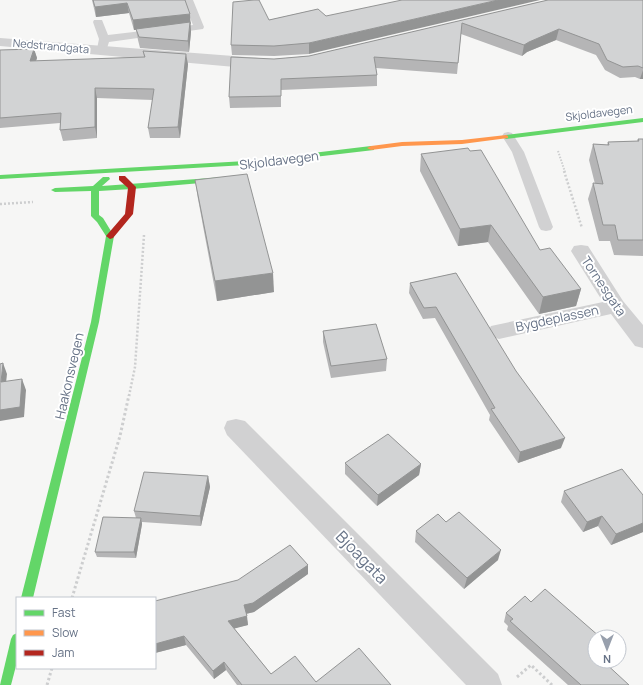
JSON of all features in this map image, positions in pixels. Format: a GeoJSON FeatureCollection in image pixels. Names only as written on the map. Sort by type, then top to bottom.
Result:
{"type":"FeatureCollection","features":[{"type":"Feature","properties":{"kind":"main road","name":"Skjoldavegen"},"geometry":{"type":"LineString","coordinates":[[0,177],[246,163],[402,144],[462,142],[643,120]]}},
{"type":"Feature","properties":{"kind":"main road","name":"Skjoldavegen"},"geometry":{"type":"LineString","coordinates":[[418,153],[462,142]]}},
{"type":"Feature","properties":{"kind":"main road"},"geometry":{"type":"LineString","coordinates":[[115,171],[132,187],[129,214],[110,236],[100,220],[95,216],[95,188],[115,171]]}},
{"type":"Feature","properties":{"kind":"main road","name":"Skjoldavegen"},"geometry":{"type":"LineString","coordinates":[[42,190],[132,187],[231,179]]}},
{"type":"Feature","properties":{"kind":"main road","name":"Haakonsvegen"},"geometry":{"type":"LineString","coordinates":[[27,597],[95,322],[110,236]]}},
{"type":"Feature","properties":{"kind":"main road"},"geometry":{"type":"LineString","coordinates":[[5,685],[16,643]]}},
{"type":"Feature","properties":{"kind":"street","name":"Nedstrandgata"},"geometry":{"type":"LineString","coordinates":[[0,42],[103,45],[235,62],[274,63]]}},
{"type":"Feature","properties":{"kind":"street","name":"Tornesgata"},"geometry":{"type":"LineString","coordinates":[[581,251],[616,306],[643,340]]}},
{"type":"Feature","properties":{"kind":"street","name":"Bygdeplassen"},"geometry":{"type":"LineString","coordinates":[[499,331],[616,306]]}},
{"type":"Feature","properties":{"kind":"street","name":"Bjoagata"},"geometry":{"type":"LineString","coordinates":[[236,428],[487,685]]}},
{"type":"Feature","properties":{"kind":"lane","name":"Nedstrandgata"},"geometry":{"type":"LineString","coordinates":[[98,22],[103,45],[123,36],[199,27],[188,0]]}},
{"type":"Feature","properties":{"kind":"lane"},"geometry":{"type":"LineString","coordinates":[[508,136],[518,152],[546,227]]}},
{"type":"Feature","properties":{"kind":"path"},"geometry":{"type":"LineString","coordinates":[[552,131],[586,239],[581,251]]}},
{"type":"Feature","properties":{"kind":"path"},"geometry":{"type":"LineString","coordinates":[[72,597],[120,436],[135,367],[144,234]]}},
{"type":"Feature","properties":{"kind":"path"},"geometry":{"type":"LineString","coordinates":[[514,679],[531,665],[552,685]]}},
{"type":"Feature","properties":{"kind":"path"},"geometry":{"type":"LineString","coordinates":[[47,685],[52,669]]}},
{"type":"Feature","properties":{"kind":"building"},"geometry":{"type":"Polygon","coordinates":[[[93,0],[185,0],[190,14],[133,20],[127,3],[95,7],[93,0]]]}},
{"type":"Feature","properties":{"kind":"building"},"geometry":{"type":"Polygon","coordinates":[[[259,0],[269,20],[318,9],[326,16],[402,0],[498,0],[309,43],[274,46],[231,45],[233,2],[259,0]]]}},
{"type":"Feature","properties":{"kind":"building"},"geometry":{"type":"Polygon","coordinates":[[[548,0],[643,0],[643,68],[638,66],[623,67],[607,60],[599,44],[559,29],[524,45],[462,23],[458,63],[374,57],[377,75],[281,79],[281,96],[229,97],[231,57],[274,59],[309,56],[548,0]]]}},
{"type":"Feature","properties":{"kind":"building"},"geometry":{"type":"Polygon","coordinates":[[[190,22],[188,41],[139,37],[136,29],[190,22]]]}},
{"type":"Feature","properties":{"kind":"building"},"geometry":{"type":"Polygon","coordinates":[[[34,49],[30,61],[145,57],[143,51],[186,54],[178,127],[148,128],[154,89],[95,88],[95,127],[60,130],[61,113],[0,118],[0,50],[34,49]]]}},
{"type":"Feature","properties":{"kind":"building"},"geometry":{"type":"Polygon","coordinates":[[[638,139],[643,139],[643,240],[618,240],[615,225],[603,225],[593,183],[603,184],[593,144],[609,145],[608,142],[639,141],[638,139]]]}},
{"type":"Feature","properties":{"kind":"building"},"geometry":{"type":"Polygon","coordinates":[[[468,148],[470,151],[481,150],[540,250],[550,248],[581,289],[543,297],[491,225],[460,229],[421,154],[468,148]]]}},
{"type":"Feature","properties":{"kind":"building"},"geometry":{"type":"Polygon","coordinates":[[[247,174],[273,273],[215,281],[195,180],[247,174]]]}},
{"type":"Feature","properties":{"kind":"building"},"geometry":{"type":"Polygon","coordinates":[[[456,273],[516,371],[565,438],[520,452],[491,409],[495,408],[436,307],[424,308],[410,283],[456,273]]]}},
{"type":"Feature","properties":{"kind":"building"},"geometry":{"type":"Polygon","coordinates":[[[376,324],[387,359],[331,366],[323,331],[376,324]]]}},
{"type":"Feature","properties":{"kind":"building"},"geometry":{"type":"Polygon","coordinates":[[[3,363],[1,382],[22,379],[20,407],[0,410],[0,364],[3,363]]]}},
{"type":"Feature","properties":{"kind":"building"},"geometry":{"type":"Polygon","coordinates":[[[388,434],[421,464],[378,495],[345,463],[388,434]]]}},
{"type":"Feature","properties":{"kind":"building"},"geometry":{"type":"Polygon","coordinates":[[[622,469],[643,495],[643,523],[616,534],[602,516],[587,522],[564,491],[622,469]]]}},
{"type":"Feature","properties":{"kind":"building"},"geometry":{"type":"Polygon","coordinates":[[[144,472],[208,476],[200,516],[134,511],[144,472]]]}},
{"type":"Feature","properties":{"kind":"building"},"geometry":{"type":"Polygon","coordinates":[[[459,512],[501,550],[467,578],[416,531],[438,514],[446,522],[459,512]]]}},
{"type":"Feature","properties":{"kind":"building"},"geometry":{"type":"Polygon","coordinates":[[[103,517],[141,518],[134,552],[95,552],[103,517]]]}},
{"type":"Feature","properties":{"kind":"building"},"geometry":{"type":"Polygon","coordinates":[[[290,545],[308,565],[253,603],[244,605],[247,616],[228,621],[271,674],[295,656],[316,682],[359,648],[391,685],[242,685],[224,662],[213,671],[184,636],[156,644],[156,601],[238,580],[290,545]]]}},
{"type":"Feature","properties":{"kind":"building"},"geometry":{"type":"Polygon","coordinates":[[[545,589],[591,629],[587,629],[587,669],[612,669],[629,685],[581,685],[510,621],[513,619],[506,613],[525,596],[531,602],[545,589]]]}},
{"type":"Feature","properties":{"kind":"traffic: fast"},"geometry":{"type":"LineString","coordinates":[[506,137],[643,120]]}},
{"type":"Feature","properties":{"kind":"traffic: fast"},"geometry":{"type":"LineString","coordinates":[[0,177],[246,163],[371,148]]}},
{"type":"Feature","properties":{"kind":"traffic: fast"},"geometry":{"type":"LineString","coordinates":[[27,597],[95,322],[110,236],[100,220],[95,216],[95,188],[106,179]]}},
{"type":"Feature","properties":{"kind":"traffic: fast"},"geometry":{"type":"LineString","coordinates":[[55,190],[132,187],[224,179]]}},
{"type":"Feature","properties":{"kind":"traffic: fast"},"geometry":{"type":"LineString","coordinates":[[5,685],[16,643]]}},
{"type":"Feature","properties":{"kind":"traffic: slow"},"geometry":{"type":"LineString","coordinates":[[371,148],[402,144],[462,142],[506,137]]}},
{"type":"Feature","properties":{"kind":"traffic: jam"},"geometry":{"type":"LineString","coordinates":[[110,236],[129,214],[132,187],[122,178]]}}]}
